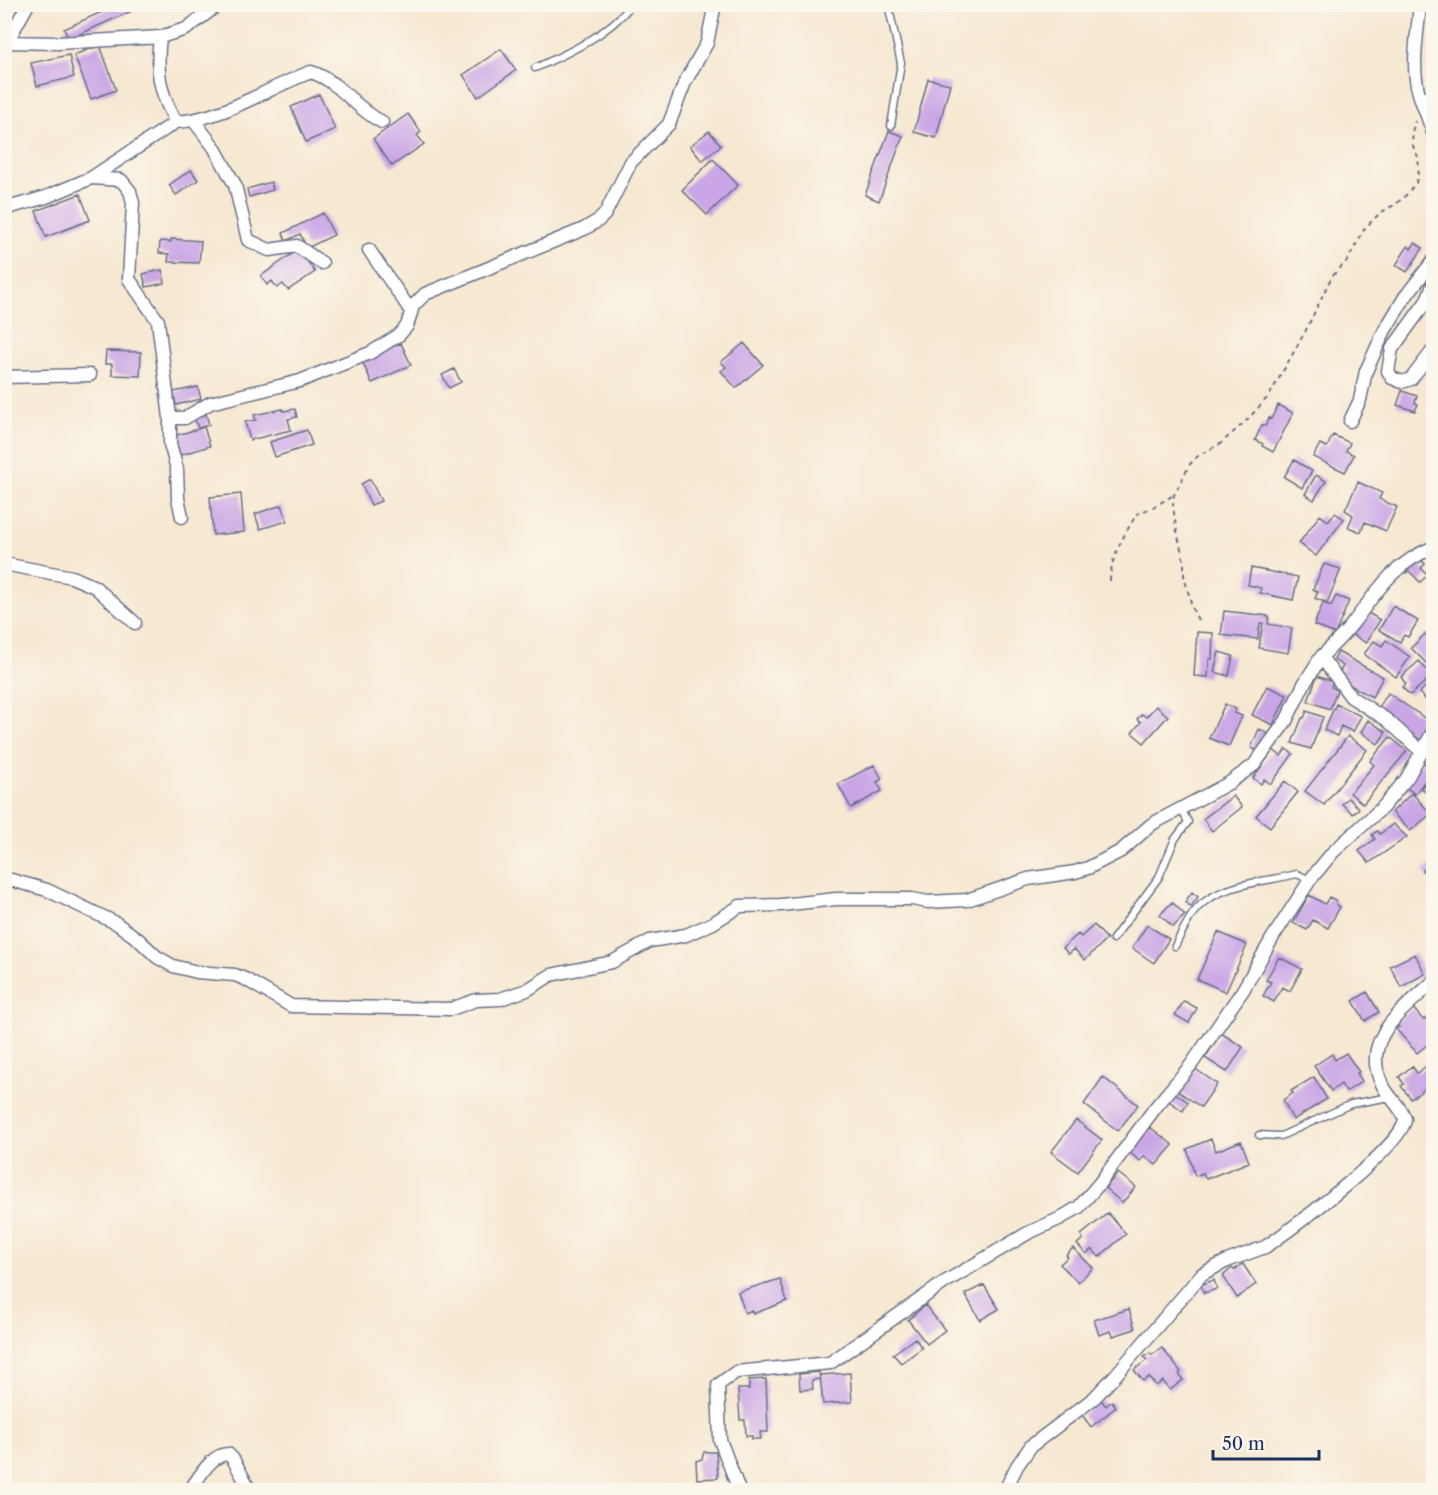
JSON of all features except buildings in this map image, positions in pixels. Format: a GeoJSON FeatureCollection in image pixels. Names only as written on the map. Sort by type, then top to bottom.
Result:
{"type":"FeatureCollection","features":[{"type":"Feature","properties":{"kind":"street"},"geometry":{"type":"LineString","coordinates":[[28,4],[6,42],[58,43],[160,37],[186,29],[219,4]]}},
{"type":"Feature","properties":{"kind":"street"},"geometry":{"type":"LineString","coordinates":[[170,418],[185,418],[210,403],[300,381],[370,353],[399,335],[407,326],[416,301],[425,294],[584,229],[599,220],[605,214],[631,162],[669,124],[685,82],[707,43],[715,4]]}},
{"type":"Feature","properties":{"kind":"street"},"geometry":{"type":"LineString","coordinates":[[1420,4],[1417,83],[1434,136]]}},
{"type":"Feature","properties":{"kind":"street"},"geometry":{"type":"LineString","coordinates":[[160,37],[159,84],[164,100],[176,122]]}},
{"type":"Feature","properties":{"kind":"street"},"geometry":{"type":"LineString","coordinates":[[4,209],[46,196],[91,178],[176,122],[194,121],[311,72],[323,76],[369,115],[382,122]]}},
{"type":"Feature","properties":{"kind":"street"},"geometry":{"type":"LineString","coordinates":[[1421,98],[1434,93]]}},
{"type":"Feature","properties":{"kind":"street"},"geometry":{"type":"LineString","coordinates":[[194,121],[214,147],[235,185],[248,240],[269,250],[297,246],[322,263]]}},
{"type":"Feature","properties":{"kind":"street"},"geometry":{"type":"LineString","coordinates":[[91,178],[121,180],[130,191],[133,203],[129,279],[158,321],[170,418],[170,444],[177,469],[178,498],[182,517]]}},
{"type":"Feature","properties":{"kind":"street"},"geometry":{"type":"LineString","coordinates":[[369,250],[411,311]]}},
{"type":"Feature","properties":{"kind":"street"},"geometry":{"type":"LineString","coordinates":[[1350,421],[1360,400],[1366,371],[1385,330],[1405,297],[1434,260]]}},
{"type":"Feature","properties":{"kind":"street"},"geometry":{"type":"LineString","coordinates":[[1434,283],[1426,302],[1392,349],[1388,372],[1392,378],[1401,382],[1411,380],[1434,348]]}},
{"type":"Feature","properties":{"kind":"street"},"geometry":{"type":"LineString","coordinates":[[4,377],[90,375]]}},
{"type":"Feature","properties":{"kind":"street"},"geometry":{"type":"LineString","coordinates":[[4,878],[47,890],[116,923],[157,957],[173,966],[197,972],[235,975],[291,1006],[451,1009],[476,1000],[500,999],[527,990],[551,975],[612,962],[650,941],[686,935],[713,923],[740,906],[781,905],[836,899],[912,899],[928,902],[967,900],[1028,879],[1075,872],[1121,851],[1152,824],[1229,783],[1254,765],[1286,721],[1304,684],[1321,657],[1351,626],[1384,581],[1410,558],[1434,547]]}},
{"type":"Feature","properties":{"kind":"street"},"geometry":{"type":"LineString","coordinates":[[4,564],[72,577],[95,587],[135,623]]}},
{"type":"Feature","properties":{"kind":"street"},"geometry":{"type":"LineString","coordinates":[[1321,657],[1350,697],[1387,720],[1422,752]]}},
{"type":"Feature","properties":{"kind":"street"},"geometry":{"type":"LineString","coordinates":[[739,1491],[720,1440],[718,1385],[735,1372],[830,1363],[945,1282],[1028,1233],[1059,1219],[1078,1207],[1099,1184],[1155,1108],[1191,1065],[1243,990],[1273,937],[1310,880],[1333,852],[1383,807],[1407,778],[1434,730]]}},
{"type":"Feature","properties":{"kind":"street"},"geometry":{"type":"LineString","coordinates":[[1005,1491],[1031,1446],[1094,1398],[1175,1308],[1202,1274],[1274,1241],[1388,1147],[1402,1130],[1405,1119],[1382,1084],[1376,1068],[1377,1043],[1397,1015],[1434,981]]}},
{"type":"Feature","properties":{"kind":"street"},"geometry":{"type":"LineString","coordinates":[[190,1491],[215,1458],[228,1454],[234,1460],[250,1491]]}},
{"type":"Feature","properties":{"kind":"lane"},"geometry":{"type":"LineString","coordinates":[[536,68],[559,58],[600,33],[624,14],[632,4]]}},
{"type":"Feature","properties":{"kind":"lane"},"geometry":{"type":"LineString","coordinates":[[888,4],[901,63],[891,126]]}},
{"type":"Feature","properties":{"kind":"lane"},"geometry":{"type":"LineString","coordinates":[[1113,939],[1159,877],[1175,839],[1188,822],[1180,809]]}},
{"type":"Feature","properties":{"kind":"lane"},"geometry":{"type":"LineString","coordinates":[[1175,946],[1186,925],[1205,900],[1225,891],[1297,874],[1310,880]]}},
{"type":"Feature","properties":{"kind":"lane"},"geometry":{"type":"LineString","coordinates":[[1259,1135],[1281,1136],[1351,1104],[1390,1097]]}},
{"type":"Feature","properties":{"kind":"path"},"geometry":{"type":"LineString","coordinates":[[1110,581],[1110,572],[1119,549],[1137,514],[1174,495],[1194,460],[1220,444],[1269,396],[1305,332],[1332,276],[1347,261],[1365,228],[1380,213],[1396,204],[1416,183],[1418,157],[1413,146],[1412,132],[1421,98]]}},
{"type":"Feature","properties":{"kind":"path"},"geometry":{"type":"LineString","coordinates":[[1174,495],[1176,527],[1184,562],[1184,576],[1198,620]]}}]}
